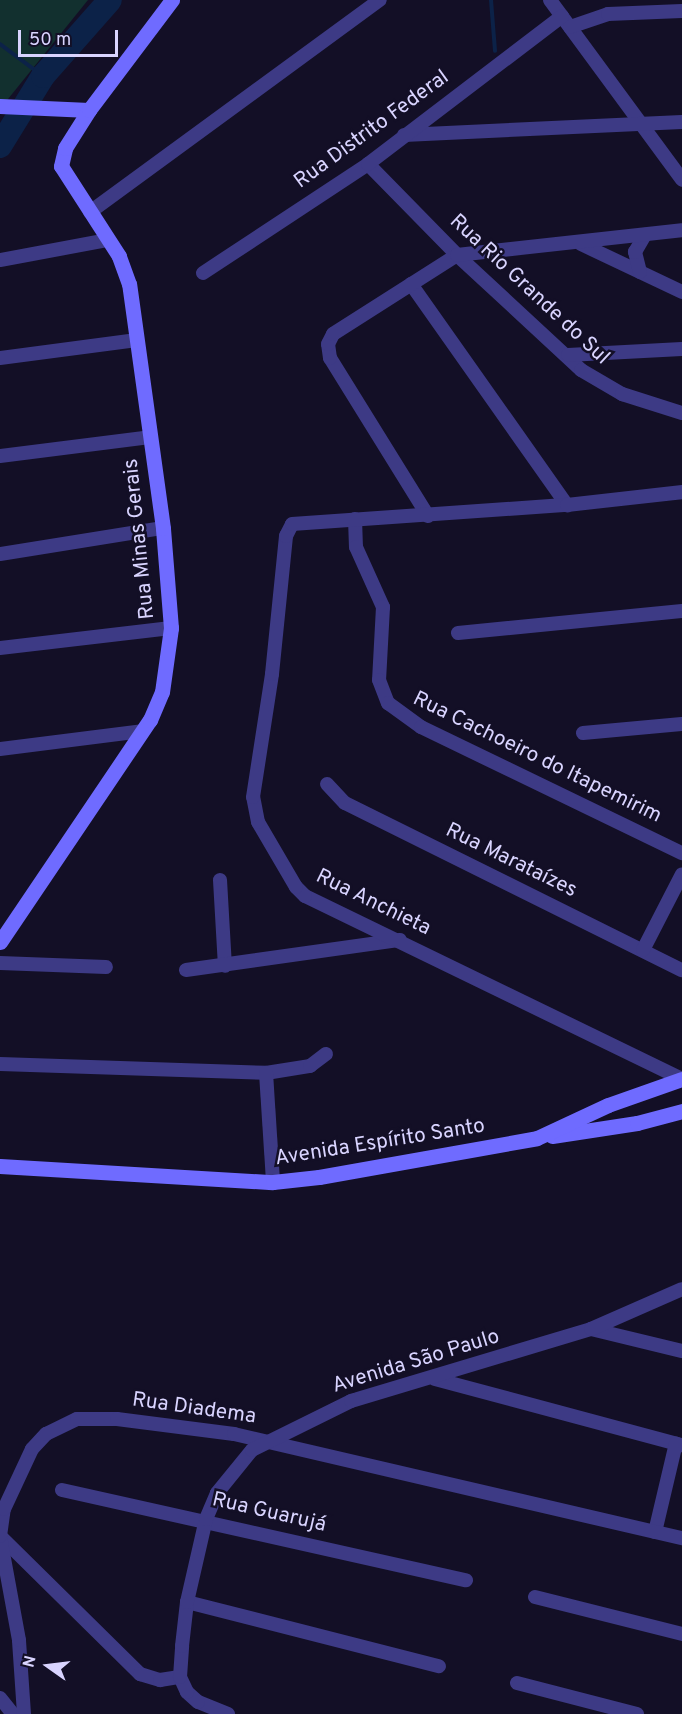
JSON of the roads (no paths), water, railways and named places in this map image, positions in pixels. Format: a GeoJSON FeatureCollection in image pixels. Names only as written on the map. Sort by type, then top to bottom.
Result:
{"type":"FeatureCollection","features":[{"type":"Feature","properties":{"kind":"street"},"geometry":{"type":"LineString","coordinates":[[4,106],[89,110],[172,0]]}},
{"type":"Feature","properties":{"kind":"street"},"geometry":{"type":"LineString","coordinates":[[90,212],[380,0]]}},
{"type":"Feature","properties":{"kind":"street"},"geometry":{"type":"LineString","coordinates":[[550,0],[645,126],[682,180]]}},
{"type":"Feature","properties":{"kind":"street","name":"Rua Distrito Federal"},"geometry":{"type":"LineString","coordinates":[[203,273],[368,164],[404,135],[566,22],[608,14],[682,11]]}},
{"type":"Feature","properties":{"kind":"street","name":"Rua Minas Gerais"},"geometry":{"type":"LineString","coordinates":[[0,942],[142,731],[162,692],[171,628],[163,528],[125,270],[61,166],[65,148],[89,110]]}},
{"type":"Feature","properties":{"kind":"street"},"geometry":{"type":"LineString","coordinates":[[404,135],[645,126],[682,122]]}},
{"type":"Feature","properties":{"kind":"street","name":"Rua Rio Grande do Sul"},"geometry":{"type":"LineString","coordinates":[[368,164],[457,255],[601,385],[682,413]]}},
{"type":"Feature","properties":{"kind":"street"},"geometry":{"type":"LineString","coordinates":[[428,516],[330,357],[328,344],[333,334],[457,255],[581,244],[682,230]]}},
{"type":"Feature","properties":{"kind":"street"},"geometry":{"type":"LineString","coordinates":[[640,273],[635,252],[645,235]]}},
{"type":"Feature","properties":{"kind":"street"},"geometry":{"type":"LineString","coordinates":[[0,260],[108,240]]}},
{"type":"Feature","properties":{"kind":"street"},"geometry":{"type":"LineString","coordinates":[[581,244],[682,292]]}},
{"type":"Feature","properties":{"kind":"street"},"geometry":{"type":"LineString","coordinates":[[411,284],[567,505]]}},
{"type":"Feature","properties":{"kind":"street"},"geometry":{"type":"LineString","coordinates":[[0,358],[137,340]]}},
{"type":"Feature","properties":{"kind":"street"},"geometry":{"type":"LineString","coordinates":[[568,355],[682,349]]}},
{"type":"Feature","properties":{"kind":"street"},"geometry":{"type":"LineString","coordinates":[[0,456],[150,437]]}},
{"type":"Feature","properties":{"kind":"street"},"geometry":{"type":"LineString","coordinates":[[355,519],[428,516],[567,505],[682,492]]}},
{"type":"Feature","properties":{"kind":"street","name":"Rua Anchieta"},"geometry":{"type":"LineString","coordinates":[[355,519],[299,521],[292,524],[286,536],[272,674],[254,779],[255,812],[300,891],[682,1079]]}},
{"type":"Feature","properties":{"kind":"street","name":"Rua Cachoeiro do Itapemirim"},"geometry":{"type":"LineString","coordinates":[[355,519],[356,547],[383,607],[379,680],[388,703],[421,727],[682,853]]}},
{"type":"Feature","properties":{"kind":"street"},"geometry":{"type":"LineString","coordinates":[[0,554],[163,528]]}},
{"type":"Feature","properties":{"kind":"street"},"geometry":{"type":"LineString","coordinates":[[458,633],[682,611]]}},
{"type":"Feature","properties":{"kind":"street"},"geometry":{"type":"LineString","coordinates":[[0,648],[171,628]]}},
{"type":"Feature","properties":{"kind":"street"},"geometry":{"type":"LineString","coordinates":[[583,733],[682,724]]}},
{"type":"Feature","properties":{"kind":"street"},"geometry":{"type":"LineString","coordinates":[[0,749],[142,731]]}},
{"type":"Feature","properties":{"kind":"street","name":"Rua Marataízes"},"geometry":{"type":"LineString","coordinates":[[327,784],[345,803],[682,970]]}},
{"type":"Feature","properties":{"kind":"street"},"geometry":{"type":"LineString","coordinates":[[643,950],[682,874]]}},
{"type":"Feature","properties":{"kind":"street"},"geometry":{"type":"LineString","coordinates":[[220,880],[225,966]]}},
{"type":"Feature","properties":{"kind":"street"},"geometry":{"type":"LineString","coordinates":[[186,970],[400,940]]}},
{"type":"Feature","properties":{"kind":"street"},"geometry":{"type":"LineString","coordinates":[[0,963],[106,967]]}},
{"type":"Feature","properties":{"kind":"street"},"geometry":{"type":"LineString","coordinates":[[0,1064],[266,1073],[310,1066],[326,1054]]}},
{"type":"Feature","properties":{"kind":"street"},"geometry":{"type":"LineString","coordinates":[[266,1073],[273,1182]]}},
{"type":"Feature","properties":{"kind":"street","name":"Avenida Espírito Santo"},"geometry":{"type":"LineString","coordinates":[[0,1166],[273,1182],[537,1138],[608,1105],[682,1079]]}},
{"type":"Feature","properties":{"kind":"street"},"geometry":{"type":"LineString","coordinates":[[608,1105],[605,1115],[617,1127]]}},
{"type":"Feature","properties":{"kind":"street"},"geometry":{"type":"LineString","coordinates":[[537,1138],[617,1127],[682,1111]]}},
{"type":"Feature","properties":{"kind":"street","name":"Avenida São Paulo"},"geometry":{"type":"LineString","coordinates":[[180,1677],[187,1602],[206,1520],[217,1493],[252,1450],[351,1401],[434,1379],[591,1329],[682,1289]]}},
{"type":"Feature","properties":{"kind":"street"},"geometry":{"type":"LineString","coordinates":[[591,1329],[682,1351]]}},
{"type":"Feature","properties":{"kind":"street"},"geometry":{"type":"LineString","coordinates":[[434,1379],[679,1444],[655,1532]]}},
{"type":"Feature","properties":{"kind":"street","name":"Rua Diadema"},"geometry":{"type":"LineString","coordinates":[[0,1536],[4,1509],[22,1464],[46,1434],[60,1425],[77,1419],[117,1419],[267,1441],[682,1538]]}},
{"type":"Feature","properties":{"kind":"street","name":"Rua Guarujá"},"geometry":{"type":"LineString","coordinates":[[62,1490],[206,1520],[466,1580]]}},
{"type":"Feature","properties":{"kind":"street"},"geometry":{"type":"LineString","coordinates":[[0,1536],[4,1580],[24,1714]]}},
{"type":"Feature","properties":{"kind":"street"},"geometry":{"type":"LineString","coordinates":[[0,1536],[140,1674],[160,1680],[180,1677],[187,1692],[198,1702],[228,1714]]}},
{"type":"Feature","properties":{"kind":"street"},"geometry":{"type":"LineString","coordinates":[[535,1597],[682,1634]]}},
{"type":"Feature","properties":{"kind":"street"},"geometry":{"type":"LineString","coordinates":[[187,1602],[439,1665]]}},
{"type":"Feature","properties":{"kind":"street"},"geometry":{"type":"LineString","coordinates":[[517,1683],[637,1714]]}},
{"type":"Feature","properties":{"kind":"street"},"geometry":{"type":"LineString","coordinates":[[0,1698],[13,1714]]}},
{"type":"Feature","properties":{"kind":"waterway"},"geometry":{"type":"LineString","coordinates":[[0,146],[43,76],[110,0]]}},
{"type":"Feature","properties":{"kind":"waterway"},"geometry":{"type":"LineString","coordinates":[[491,0],[495,51]]}},
{"type":"Feature","properties":{"kind":"waterway"},"geometry":{"type":"LineString","coordinates":[[0,44],[43,76]]}}]}
